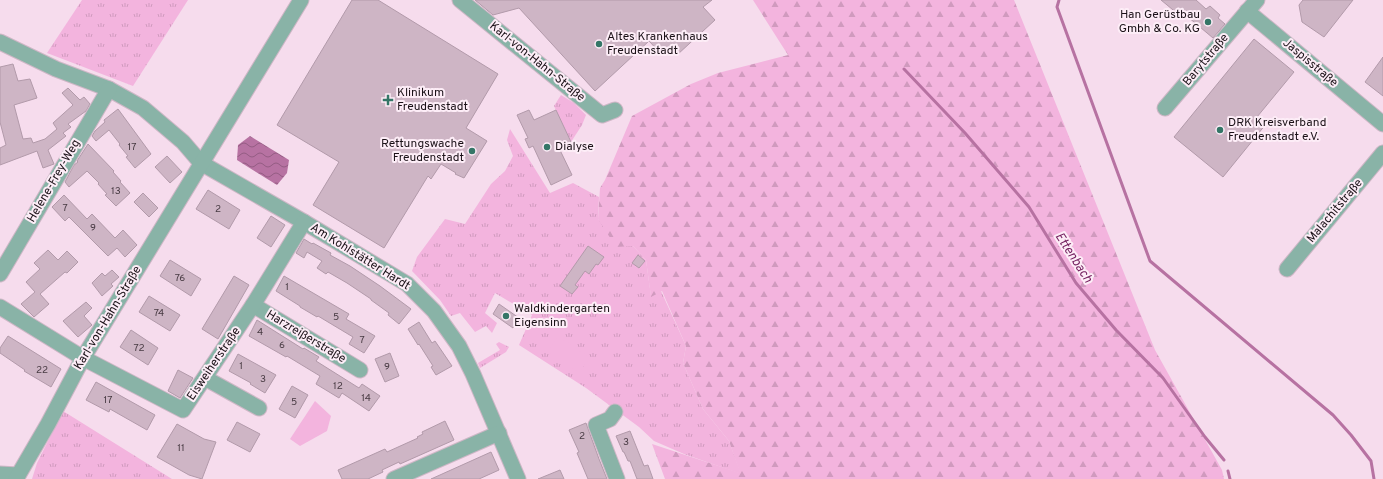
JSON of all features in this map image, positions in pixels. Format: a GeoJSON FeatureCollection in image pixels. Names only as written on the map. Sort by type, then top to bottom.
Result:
{"type":"FeatureCollection","features":[{"type":"Feature","properties":{"kind":"street","name":"Karl-von-Hahn-Straße"},"geometry":{"type":"LineString","coordinates":[[0,474],[17,477],[48,424],[83,358],[301,0]]}},
{"type":"Feature","properties":{"kind":"street","name":"Karl-von-Hahn-Straße"},"geometry":{"type":"LineString","coordinates":[[460,0],[602,115],[615,110]]}},
{"type":"Feature","properties":{"kind":"street","name":"Barytstraße"},"geometry":{"type":"LineString","coordinates":[[1165,108],[1252,5]]}},
{"type":"Feature","properties":{"kind":"street","name":"Jaspisstraße"},"geometry":{"type":"LineString","coordinates":[[1252,5],[1383,124]]}},
{"type":"Feature","properties":{"kind":"street"},"geometry":{"type":"LineString","coordinates":[[0,42],[56,70],[109,89],[143,108],[183,142],[202,163]]}},
{"type":"Feature","properties":{"kind":"street","name":"Helene-Frey-Weg"},"geometry":{"type":"LineString","coordinates":[[0,274],[109,89]]}},
{"type":"Feature","properties":{"kind":"street","name":"Malachitstraße"},"geometry":{"type":"LineString","coordinates":[[1287,269],[1383,154]]}},
{"type":"Feature","properties":{"kind":"street","name":"Am Kohlstätter Hardt"},"geometry":{"type":"LineString","coordinates":[[202,163],[407,284],[434,311],[464,355],[518,479]]}},
{"type":"Feature","properties":{"kind":"street","name":"Eisweiherstraße"},"geometry":{"type":"LineString","coordinates":[[83,358],[183,410],[253,305],[304,222]]}},
{"type":"Feature","properties":{"kind":"street","name":"Harzreißerstraße"},"geometry":{"type":"LineString","coordinates":[[253,305],[360,370]]}},
{"type":"Feature","properties":{"kind":"street"},"geometry":{"type":"LineString","coordinates":[[0,306],[83,358]]}},
{"type":"Feature","properties":{"kind":"street"},"geometry":{"type":"LineString","coordinates":[[205,378],[259,408]]}},
{"type":"Feature","properties":{"kind":"street"},"geometry":{"type":"LineString","coordinates":[[615,412],[610,419],[596,426],[617,479]]}},
{"type":"Feature","properties":{"kind":"street"},"geometry":{"type":"LineString","coordinates":[[394,479],[499,433]]}},
{"type":"Feature","properties":{"kind":"green space"},"geometry":{"type":"Polygon","coordinates":[[[82,0],[188,0],[133,86],[47,53],[82,0]]]}},
{"type":"Feature","properties":{"kind":"green space"},"geometry":{"type":"Polygon","coordinates":[[[753,0],[1014,0],[1155,350],[1222,470],[1224,479],[665,479],[652,444],[740,473],[729,441],[703,409],[683,363],[686,346],[662,291],[651,297],[646,260],[633,246],[616,247],[598,219],[600,188],[605,180],[632,116],[691,84],[718,73],[788,55],[753,0]]]}},
{"type":"Feature","properties":{"kind":"green space"},"geometry":{"type":"Polygon","coordinates":[[[561,95],[574,103],[586,115],[582,125],[571,142],[554,106],[561,95]]]}},
{"type":"Feature","properties":{"kind":"green space"},"geometry":{"type":"Polygon","coordinates":[[[510,129],[550,193],[573,183],[599,197],[598,219],[633,246],[646,260],[651,296],[661,291],[686,346],[683,363],[703,409],[729,441],[741,474],[684,454],[654,441],[639,427],[586,388],[519,345],[532,315],[495,293],[485,313],[497,323],[492,333],[486,326],[475,332],[460,313],[451,316],[440,300],[412,271],[417,257],[445,219],[465,224],[491,184],[505,171],[513,156],[507,140],[510,129]]]}},
{"type":"Feature","properties":{"kind":"green space"},"geometry":{"type":"Polygon","coordinates":[[[558,336],[590,358],[579,373],[548,351],[558,336]]]}},
{"type":"Feature","properties":{"kind":"green space"},"geometry":{"type":"Polygon","coordinates":[[[499,342],[509,347],[506,352],[480,368],[478,363],[500,350],[496,344],[499,342]]]}},
{"type":"Feature","properties":{"kind":"green space"},"geometry":{"type":"Polygon","coordinates":[[[315,401],[331,416],[327,431],[300,446],[290,439],[315,401]]]}},
{"type":"Feature","properties":{"kind":"green space"},"geometry":{"type":"Polygon","coordinates":[[[63,411],[172,479],[32,479],[37,463],[63,411]]]}},
{"type":"Feature","properties":{"kind":"water"},"geometry":{"type":"Polygon","coordinates":[[[250,136],[289,160],[287,173],[277,185],[237,160],[238,145],[250,136]]]}},
{"type":"Feature","properties":{"kind":"building","name":"Klinikum Freudenstadt"},"geometry":{"type":"Polygon","coordinates":[[[352,0],[378,0],[498,74],[466,128],[487,141],[464,178],[455,174],[456,173],[441,164],[431,179],[428,176],[384,248],[313,205],[339,162],[277,125],[352,0]]]}},
{"type":"Feature","properties":{"kind":"building","name":"Altes Krankenhaus Freudenstadt"},"geometry":{"type":"Polygon","coordinates":[[[475,0],[712,0],[703,7],[715,20],[677,55],[670,47],[662,55],[649,41],[595,91],[519,8],[493,15],[475,0]]]}},
{"type":"Feature","properties":{"kind":"building","name":"Han Gerüstbau Gmbh & Co. KG"},"geometry":{"type":"Polygon","coordinates":[[[1161,0],[1196,0],[1206,9],[1210,6],[1220,15],[1218,18],[1225,24],[1213,38],[1188,17],[1184,19],[1161,0]]]}},
{"type":"Feature","properties":{"kind":"building"},"geometry":{"type":"Polygon","coordinates":[[[1303,0],[1353,0],[1324,37],[1302,22],[1299,5],[1303,0]]]}},
{"type":"Feature","properties":{"kind":"building"},"geometry":{"type":"Polygon","coordinates":[[[1254,39],[1294,72],[1257,117],[1266,124],[1223,177],[1174,137],[1254,39]]]}},
{"type":"Feature","properties":{"kind":"building"},"geometry":{"type":"Polygon","coordinates":[[[1383,57],[1383,96],[1365,82],[1383,57]]]}},
{"type":"Feature","properties":{"kind":"building"},"geometry":{"type":"Polygon","coordinates":[[[13,64],[18,81],[30,79],[37,98],[14,105],[23,139],[31,138],[33,143],[45,139],[57,129],[53,123],[73,105],[62,93],[68,88],[80,100],[84,97],[90,104],[86,111],[68,124],[71,127],[63,133],[66,136],[48,150],[54,164],[43,168],[37,151],[0,165],[0,148],[6,145],[0,122],[0,67],[13,64]]]}},
{"type":"Feature","properties":{"kind":"building"},"geometry":{"type":"Polygon","coordinates":[[[118,109],[151,154],[135,168],[126,157],[128,156],[109,130],[96,141],[92,136],[95,131],[105,122],[104,120],[118,109]]]}},
{"type":"Feature","properties":{"kind":"building","name":"Dialyse"},"geometry":{"type":"Polygon","coordinates":[[[529,110],[534,120],[556,110],[571,142],[559,148],[572,175],[551,185],[533,146],[529,148],[525,139],[528,138],[517,115],[529,110]]]}},
{"type":"Feature","properties":{"kind":"building"},"geometry":{"type":"Polygon","coordinates":[[[88,144],[114,171],[113,172],[121,181],[120,182],[130,193],[116,206],[105,195],[107,194],[98,184],[99,183],[87,171],[69,187],[65,182],[88,144]]]}},
{"type":"Feature","properties":{"kind":"building"},"geometry":{"type":"Polygon","coordinates":[[[167,156],[182,172],[170,183],[155,167],[167,156]]]}},
{"type":"Feature","properties":{"kind":"building"},"geometry":{"type":"Polygon","coordinates":[[[208,190],[240,210],[229,229],[196,209],[208,190]]]}},
{"type":"Feature","properties":{"kind":"building"},"geometry":{"type":"Polygon","coordinates":[[[143,193],[158,208],[149,217],[134,202],[143,193]]]}},
{"type":"Feature","properties":{"kind":"building"},"geometry":{"type":"Polygon","coordinates":[[[64,195],[87,219],[92,214],[115,238],[123,230],[137,245],[125,257],[117,248],[108,256],[69,217],[65,221],[52,207],[64,195]]]}},
{"type":"Feature","properties":{"kind":"building"},"geometry":{"type":"Polygon","coordinates":[[[271,216],[285,225],[271,247],[257,238],[271,216]]]}},
{"type":"Feature","properties":{"kind":"building"},"geometry":{"type":"Polygon","coordinates":[[[304,239],[331,253],[330,255],[380,286],[411,309],[399,324],[388,315],[389,313],[371,299],[328,272],[326,274],[317,268],[322,261],[307,252],[304,258],[296,253],[304,239]]]}},
{"type":"Feature","properties":{"kind":"building"},"geometry":{"type":"Polygon","coordinates":[[[588,246],[604,257],[598,265],[596,264],[589,274],[585,271],[575,285],[578,287],[572,294],[560,286],[588,246]]]}},
{"type":"Feature","properties":{"kind":"building"},"geometry":{"type":"Polygon","coordinates":[[[48,250],[58,260],[67,251],[78,262],[67,273],[65,272],[40,294],[49,304],[34,317],[21,304],[35,292],[26,282],[40,269],[34,263],[48,250]]]}},
{"type":"Feature","properties":{"kind":"building"},"geometry":{"type":"Polygon","coordinates":[[[638,255],[645,261],[639,268],[632,263],[638,255]]]}},
{"type":"Feature","properties":{"kind":"building"},"geometry":{"type":"Polygon","coordinates":[[[170,260],[201,279],[191,296],[160,276],[170,260]]]}},
{"type":"Feature","properties":{"kind":"building"},"geometry":{"type":"Polygon","coordinates":[[[112,270],[119,277],[111,284],[113,286],[102,296],[92,283],[102,273],[105,276],[112,270]]]}},
{"type":"Feature","properties":{"kind":"building"},"geometry":{"type":"Polygon","coordinates":[[[234,276],[249,285],[218,339],[202,329],[234,276]]]}},
{"type":"Feature","properties":{"kind":"building"},"geometry":{"type":"Polygon","coordinates":[[[284,276],[349,314],[346,319],[375,336],[364,353],[349,344],[353,337],[300,307],[276,291],[284,276]]]}},
{"type":"Feature","properties":{"kind":"building"},"geometry":{"type":"Polygon","coordinates":[[[149,296],[180,315],[170,331],[139,312],[149,296]]]}},
{"type":"Feature","properties":{"kind":"building"},"geometry":{"type":"Polygon","coordinates":[[[86,302],[92,308],[84,316],[92,325],[78,337],[63,321],[86,302]]]}},
{"type":"Feature","properties":{"kind":"building","name":"Waldkindergarten Eigensinn"},"geometry":{"type":"Polygon","coordinates":[[[499,304],[519,318],[513,328],[493,314],[499,304]]]}},
{"type":"Feature","properties":{"kind":"building"},"geometry":{"type":"Polygon","coordinates":[[[257,320],[303,349],[304,348],[319,357],[316,361],[359,388],[362,384],[380,396],[369,411],[342,393],[339,398],[316,384],[320,376],[287,356],[286,357],[249,336],[257,320]]]}},
{"type":"Feature","properties":{"kind":"building"},"geometry":{"type":"Polygon","coordinates":[[[419,322],[432,343],[435,341],[452,366],[436,375],[431,367],[433,366],[408,329],[419,322]]]}},
{"type":"Feature","properties":{"kind":"building"},"geometry":{"type":"Polygon","coordinates":[[[131,330],[158,348],[148,365],[120,347],[131,330]]]}},
{"type":"Feature","properties":{"kind":"building"},"geometry":{"type":"Polygon","coordinates":[[[8,336],[61,369],[51,387],[24,371],[25,370],[0,353],[0,348],[8,336]]]}},
{"type":"Feature","properties":{"kind":"building"},"geometry":{"type":"Polygon","coordinates":[[[390,353],[399,376],[385,382],[375,359],[390,353]]]}},
{"type":"Feature","properties":{"kind":"building"},"geometry":{"type":"Polygon","coordinates":[[[238,354],[276,375],[265,393],[250,384],[251,383],[229,371],[238,354]]]}},
{"type":"Feature","properties":{"kind":"building"},"geometry":{"type":"Polygon","coordinates":[[[178,370],[193,378],[180,398],[168,391],[178,370]]]}},
{"type":"Feature","properties":{"kind":"building"},"geometry":{"type":"Polygon","coordinates":[[[96,382],[155,415],[147,430],[110,409],[109,412],[86,400],[96,382]]]}},
{"type":"Feature","properties":{"kind":"building"},"geometry":{"type":"Polygon","coordinates":[[[292,386],[308,395],[295,418],[279,409],[292,386]]]}},
{"type":"Feature","properties":{"kind":"building"},"geometry":{"type":"Polygon","coordinates":[[[445,421],[454,440],[400,464],[399,462],[368,479],[342,479],[338,470],[385,449],[387,452],[418,438],[417,437],[423,434],[422,432],[445,421]]]}},
{"type":"Feature","properties":{"kind":"building"},"geometry":{"type":"Polygon","coordinates":[[[237,422],[260,434],[250,452],[227,440],[237,422]]]}},
{"type":"Feature","properties":{"kind":"building"},"geometry":{"type":"Polygon","coordinates":[[[586,423],[607,479],[588,479],[577,453],[579,452],[569,430],[586,423]]]}},
{"type":"Feature","properties":{"kind":"building"},"geometry":{"type":"Polygon","coordinates":[[[177,424],[204,439],[216,442],[202,479],[189,475],[157,457],[177,424]]]}},
{"type":"Feature","properties":{"kind":"building"},"geometry":{"type":"Polygon","coordinates":[[[630,431],[644,466],[648,465],[653,479],[637,479],[630,461],[628,461],[623,452],[616,436],[630,431]]]}},
{"type":"Feature","properties":{"kind":"building"},"geometry":{"type":"Polygon","coordinates":[[[491,452],[499,470],[479,479],[431,479],[491,452]]]}},
{"type":"Feature","properties":{"kind":"building"},"geometry":{"type":"Polygon","coordinates":[[[560,470],[564,479],[538,479],[560,470]]]}},
{"type":"Feature","properties":{"kind":"waterway"},"geometry":{"type":"LineString","coordinates":[[1059,0],[1057,7],[1150,261],[1333,415],[1371,461],[1374,479]]}},
{"type":"Feature","properties":{"kind":"waterway","name":"Ettenbach"},"geometry":{"type":"LineString","coordinates":[[904,69],[965,133],[1029,207],[1076,283],[1116,330],[1163,378],[1205,437],[1224,460]]}},
{"type":"Feature","properties":{"kind":"waterway","name":"Ettenbach"},"geometry":{"type":"LineString","coordinates":[[1228,471],[1230,479]]}},
{"type":"Feature","properties":{"kind":"place","name":"Han Gerüstbau Gmbh & Co. KG"},"geometry":{"type":"Point","coordinates":[1208,22]}},
{"type":"Feature","properties":{"kind":"place","name":"Altes Krankenhaus Freudenstadt"},"geometry":{"type":"Point","coordinates":[599,44]}},
{"type":"Feature","properties":{"kind":"place","name":"Klinikum Freudenstadt"},"geometry":{"type":"Point","coordinates":[388,100]}},
{"type":"Feature","properties":{"kind":"place","name":"DRK Kreisverband Freudenstadt e.V."},"geometry":{"type":"Point","coordinates":[1220,130]}},
{"type":"Feature","properties":{"kind":"place","name":"Dialyse"},"geometry":{"type":"Point","coordinates":[547,147]}},
{"type":"Feature","properties":{"kind":"place","name":"Rettungswache Freudenstadt"},"geometry":{"type":"Point","coordinates":[472,151]}},
{"type":"Feature","properties":{"kind":"place","name":"Waldkindergarten Eigensinn"},"geometry":{"type":"Point","coordinates":[506,316]}}]}
